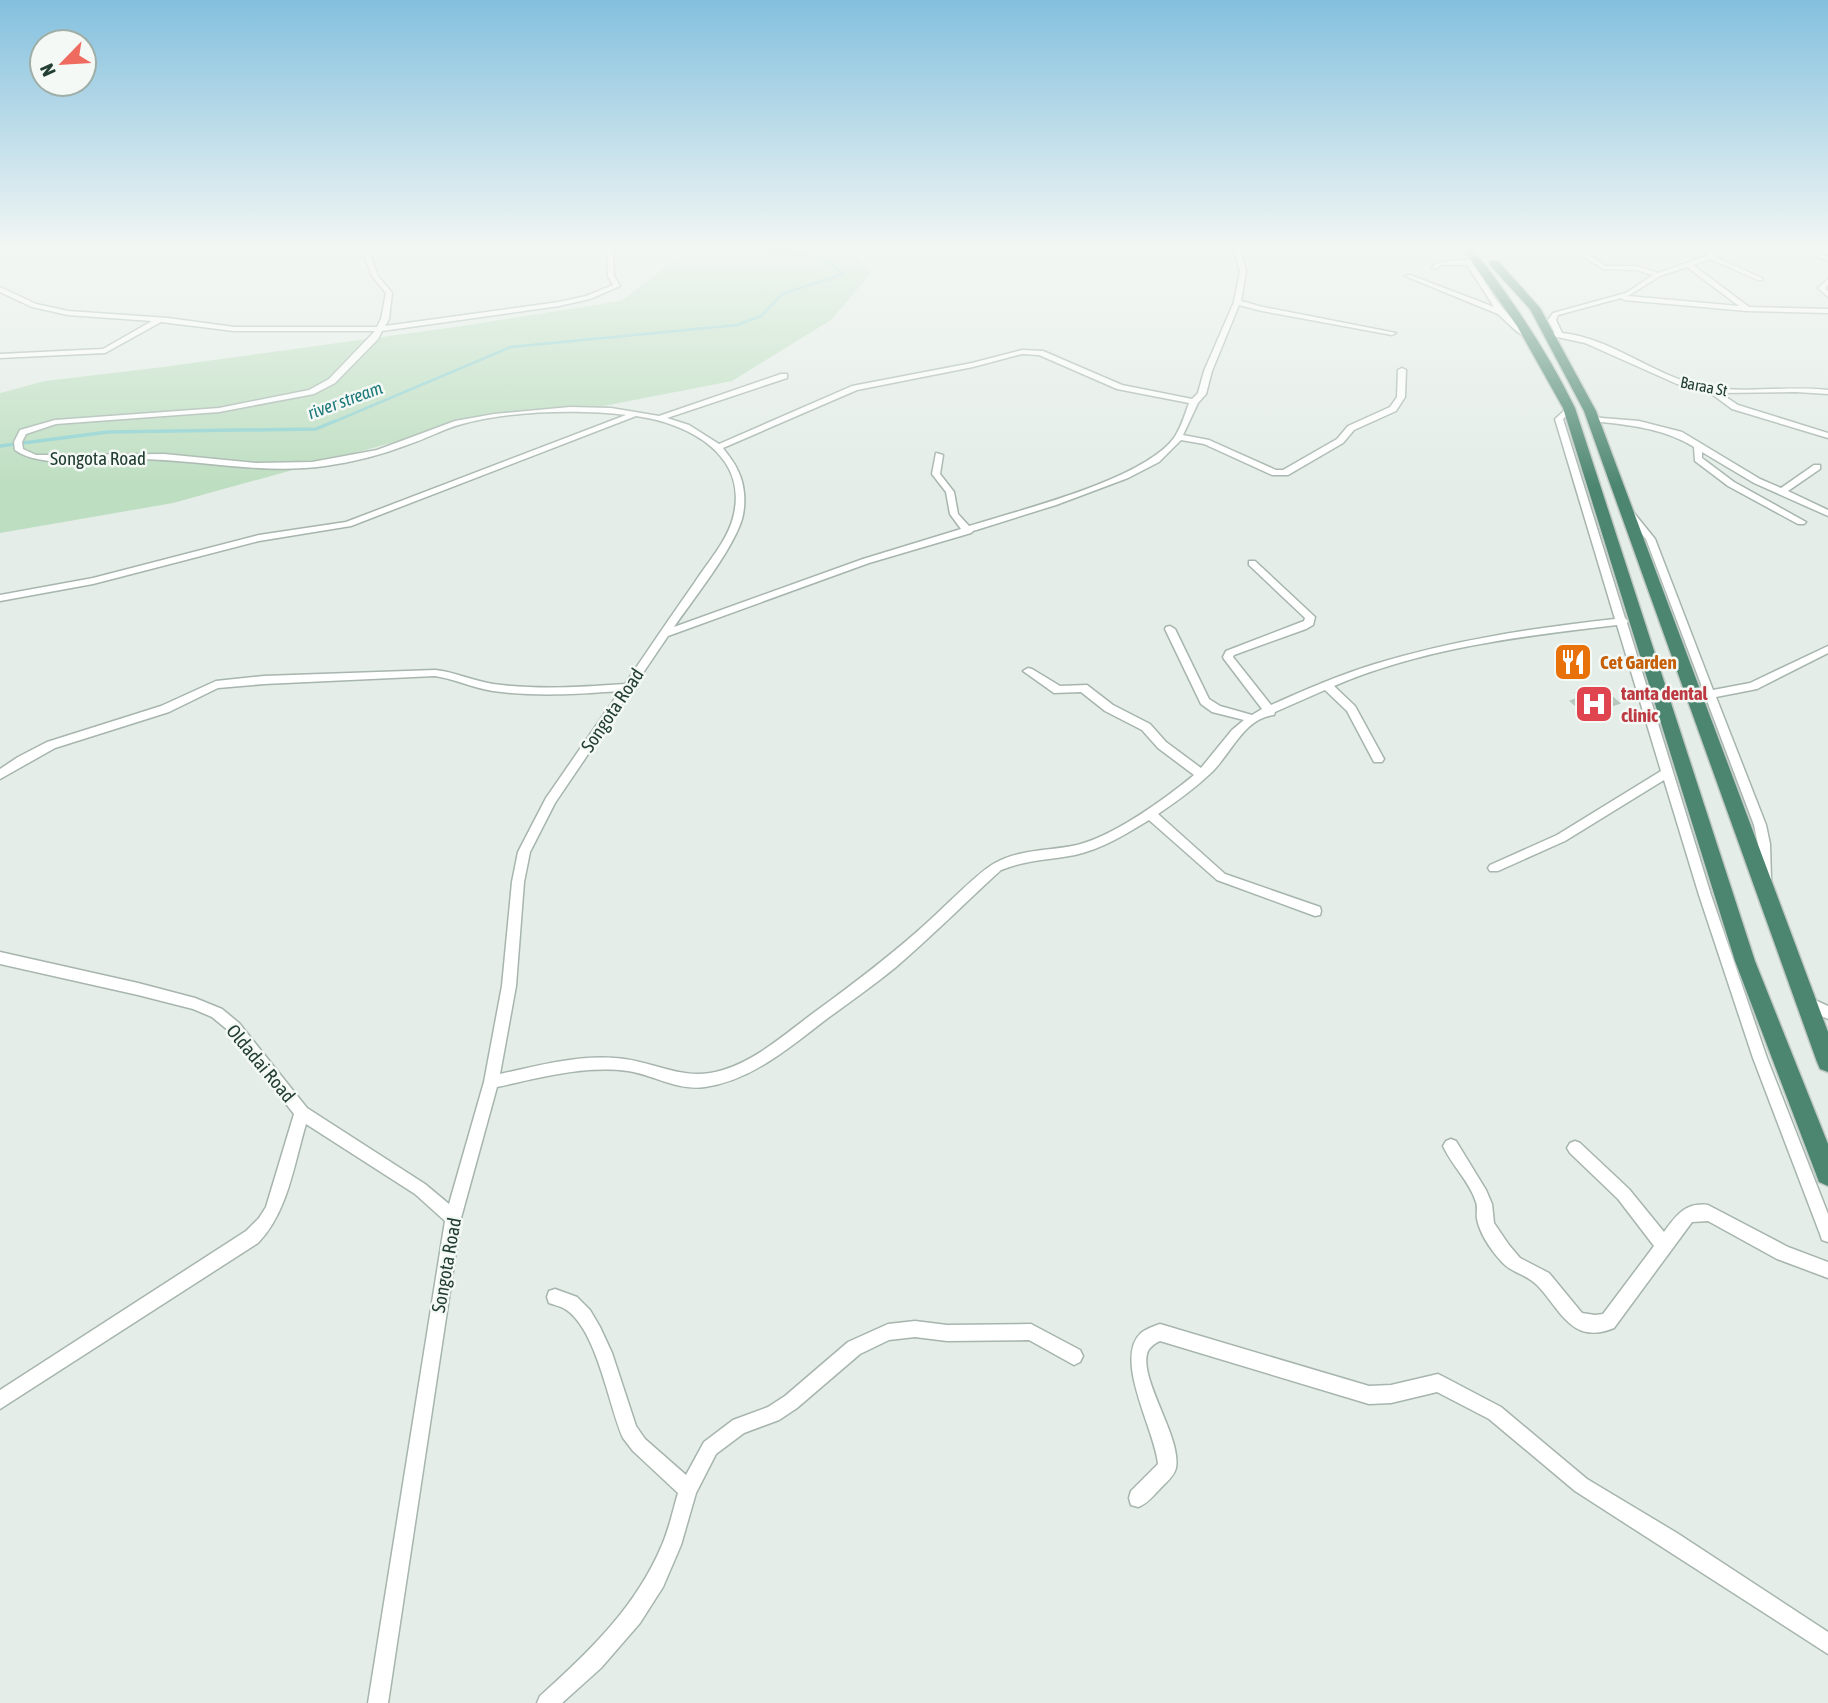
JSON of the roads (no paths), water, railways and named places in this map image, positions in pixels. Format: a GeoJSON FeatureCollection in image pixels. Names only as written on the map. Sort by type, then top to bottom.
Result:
{"type":"FeatureCollection","features":[{"type":"Feature","properties":{"kind":"highway"},"geometry":{"type":"LineString","coordinates":[[1525,328],[1550,369],[1569,408],[1745,961],[1828,1174]]}},
{"type":"Feature","properties":{"kind":"highway"},"geometry":{"type":"LineString","coordinates":[[1549,328],[1593,419],[1631,515],[1828,1062]]}},
{"type":"Feature","properties":{"kind":"highway"},"geometry":{"type":"LineString","coordinates":[[1587,471],[1615,476]]}},
{"type":"Feature","properties":{"kind":"highway"},"geometry":{"type":"LineString","coordinates":[[1601,511],[1631,515]]}},
{"type":"Feature","properties":{"kind":"street"},"geometry":{"type":"LineString","coordinates":[[0,356],[106,351],[143,328]]}},
{"type":"Feature","properties":{"kind":"street"},"geometry":{"type":"LineString","coordinates":[[224,328],[384,328]]}},
{"type":"Feature","properties":{"kind":"street"},"geometry":{"type":"LineString","coordinates":[[664,634],[854,566],[968,531],[1125,476],[1156,460],[1179,437],[1194,402],[1202,394],[1208,371],[1226,328]]}},
{"type":"Feature","properties":{"kind":"street"},"geometry":{"type":"LineString","coordinates":[[1369,328],[1392,333]]}},
{"type":"Feature","properties":{"kind":"street"},"geometry":{"type":"LineString","coordinates":[[1515,328],[1530,336]]}},
{"type":"Feature","properties":{"kind":"street"},"geometry":{"type":"LineString","coordinates":[[1553,328],[1553,334]]}},
{"type":"Feature","properties":{"kind":"street","name":"Songota Road"},"geometry":{"type":"LineString","coordinates":[[378,1703],[453,1218],[491,1082],[509,986],[518,882],[524,852],[550,801],[723,548],[737,519],[738,484],[722,446],[686,425],[662,417],[606,410],[522,413],[459,422],[376,453],[310,465],[233,464],[165,457],[35,457],[22,453],[17,444],[23,432],[29,428],[55,422],[219,410],[311,392],[332,382],[380,329]]}},
{"type":"Feature","properties":{"kind":"street","name":"Baraa St"},"geometry":{"type":"LineString","coordinates":[[1553,334],[1592,341],[1678,382],[1710,390],[1828,392]]}},
{"type":"Feature","properties":{"kind":"street"},"geometry":{"type":"LineString","coordinates":[[722,446],[855,388],[973,365],[1027,351],[1040,353],[1120,387],[1194,402]]}},
{"type":"Feature","properties":{"kind":"street"},"geometry":{"type":"LineString","coordinates":[[1179,437],[1206,442],[1275,473],[1285,473],[1340,441],[1351,428],[1393,410],[1401,397],[1402,370]]}},
{"type":"Feature","properties":{"kind":"street"},"geometry":{"type":"LineString","coordinates":[[662,417],[784,376]]}},
{"type":"Feature","properties":{"kind":"street"},"geometry":{"type":"LineString","coordinates":[[1710,390],[1735,407],[1828,436]]}},
{"type":"Feature","properties":{"kind":"street"},"geometry":{"type":"LineString","coordinates":[[1569,408],[1559,419],[1668,772],[1760,1058],[1828,1234]]}},
{"type":"Feature","properties":{"kind":"street"},"geometry":{"type":"LineString","coordinates":[[0,598],[93,581],[250,540],[348,524],[638,413]]}},
{"type":"Feature","properties":{"kind":"street"},"geometry":{"type":"LineString","coordinates":[[1593,419],[1646,424],[1679,434],[1781,492],[1828,513]]}},
{"type":"Feature","properties":{"kind":"street"},"geometry":{"type":"LineString","coordinates":[[1698,447],[1698,459],[1719,475],[1801,522]]}},
{"type":"Feature","properties":{"kind":"street"},"geometry":{"type":"LineString","coordinates":[[939,455],[936,474],[950,492],[954,514],[968,531]]}},
{"type":"Feature","properties":{"kind":"street"},"geometry":{"type":"LineString","coordinates":[[1781,492],[1817,467]]}},
{"type":"Feature","properties":{"kind":"street"},"geometry":{"type":"LineString","coordinates":[[1631,515],[1650,539],[1707,695],[1760,825],[1764,844],[1765,888]]}},
{"type":"Feature","properties":{"kind":"street"},"geometry":{"type":"LineString","coordinates":[[1252,562],[1310,617],[1309,623],[1291,633],[1229,655],[1229,661],[1269,712]]}},
{"type":"Feature","properties":{"kind":"street"},"geometry":{"type":"LineString","coordinates":[[491,1082],[569,1067],[608,1064],[630,1065],[675,1081],[690,1082],[725,1076],[748,1067],[898,957],[997,866],[1016,859],[1084,849],[1150,814],[1201,774],[1236,734],[1255,719],[1343,677],[1408,657],[1506,637],[1623,621]]}},
{"type":"Feature","properties":{"kind":"street"},"geometry":{"type":"LineString","coordinates":[[1170,629],[1199,693],[1208,704],[1232,714],[1255,719]]}},
{"type":"Feature","properties":{"kind":"street"},"geometry":{"type":"LineString","coordinates":[[1707,695],[1753,686],[1828,649]]}},
{"type":"Feature","properties":{"kind":"street"},"geometry":{"type":"LineString","coordinates":[[1028,671],[1058,690],[1083,688],[1109,708],[1146,727],[1162,746],[1201,774]]}},
{"type":"Feature","properties":{"kind":"street"},"geometry":{"type":"LineString","coordinates":[[0,775],[51,745],[165,709],[216,685],[276,679],[435,673],[453,674],[475,684],[500,689],[627,687]]}},
{"type":"Feature","properties":{"kind":"street"},"geometry":{"type":"LineString","coordinates":[[1326,685],[1350,709],[1378,759]]}},
{"type":"Feature","properties":{"kind":"street"},"geometry":{"type":"LineString","coordinates":[[1494,868],[1560,838],[1668,772]]}},
{"type":"Feature","properties":{"kind":"street"},"geometry":{"type":"LineString","coordinates":[[1150,814],[1221,877],[1315,911]]}},
{"type":"Feature","properties":{"kind":"street","name":"Oldadai Road"},"geometry":{"type":"LineString","coordinates":[[0,957],[138,989],[195,1004],[217,1013],[234,1027],[302,1113],[420,1189],[453,1218]]}},
{"type":"Feature","properties":{"kind":"street"},"geometry":{"type":"LineString","coordinates":[[1805,1002],[1828,1013]]}},
{"type":"Feature","properties":{"kind":"street"},"geometry":{"type":"LineString","coordinates":[[0,1400],[252,1237],[265,1224],[273,1210],[302,1113]]}},
{"type":"Feature","properties":{"kind":"street"},"geometry":{"type":"LineString","coordinates":[[1451,1146],[1479,1192],[1485,1205],[1485,1218],[1504,1252],[1517,1266],[1540,1275],[1568,1313],[1578,1322],[1594,1325],[1608,1322],[1686,1216],[1702,1211],[1771,1249],[1805,1264],[1828,1270]]}},
{"type":"Feature","properties":{"kind":"street"},"geometry":{"type":"LineString","coordinates":[[1575,1148],[1611,1181],[1652,1227],[1664,1246]]}},
{"type":"Feature","properties":{"kind":"street"},"geometry":{"type":"LineString","coordinates":[[555,1297],[572,1302],[593,1329],[629,1432],[639,1445],[688,1490]]}},
{"type":"Feature","properties":{"kind":"street"},"geometry":{"type":"LineString","coordinates":[[547,1703],[594,1661],[633,1616],[656,1580],[672,1545],[688,1490],[710,1448],[739,1426],[773,1414],[854,1348],[888,1332],[915,1329],[947,1334],[1031,1332],[1074,1356]]}},
{"type":"Feature","properties":{"kind":"street"},"geometry":{"type":"LineString","coordinates":[[1138,1498],[1167,1468],[1138,1366],[1144,1340],[1151,1335],[1160,1332],[1368,1395],[1391,1394],[1438,1383],[1495,1413],[1581,1485],[1828,1644]]}},
{"type":"Feature","properties":{"kind":"waterway","name":"river stream"},"geometry":{"type":"LineString","coordinates":[[331,423],[511,347],[701,328]]}},
{"type":"Feature","properties":{"kind":"waterway","name":"river stream"},"geometry":{"type":"LineString","coordinates":[[0,446],[108,432],[316,429],[335,421]]}},
{"type":"Feature","properties":{"kind":"place","name":"Cet Garden"},"geometry":{"type":"Point","coordinates":[1573,662]}},
{"type":"Feature","properties":{"kind":"place","name":"tanta dental clinic"},"geometry":{"type":"Point","coordinates":[1594,704]}}]}
